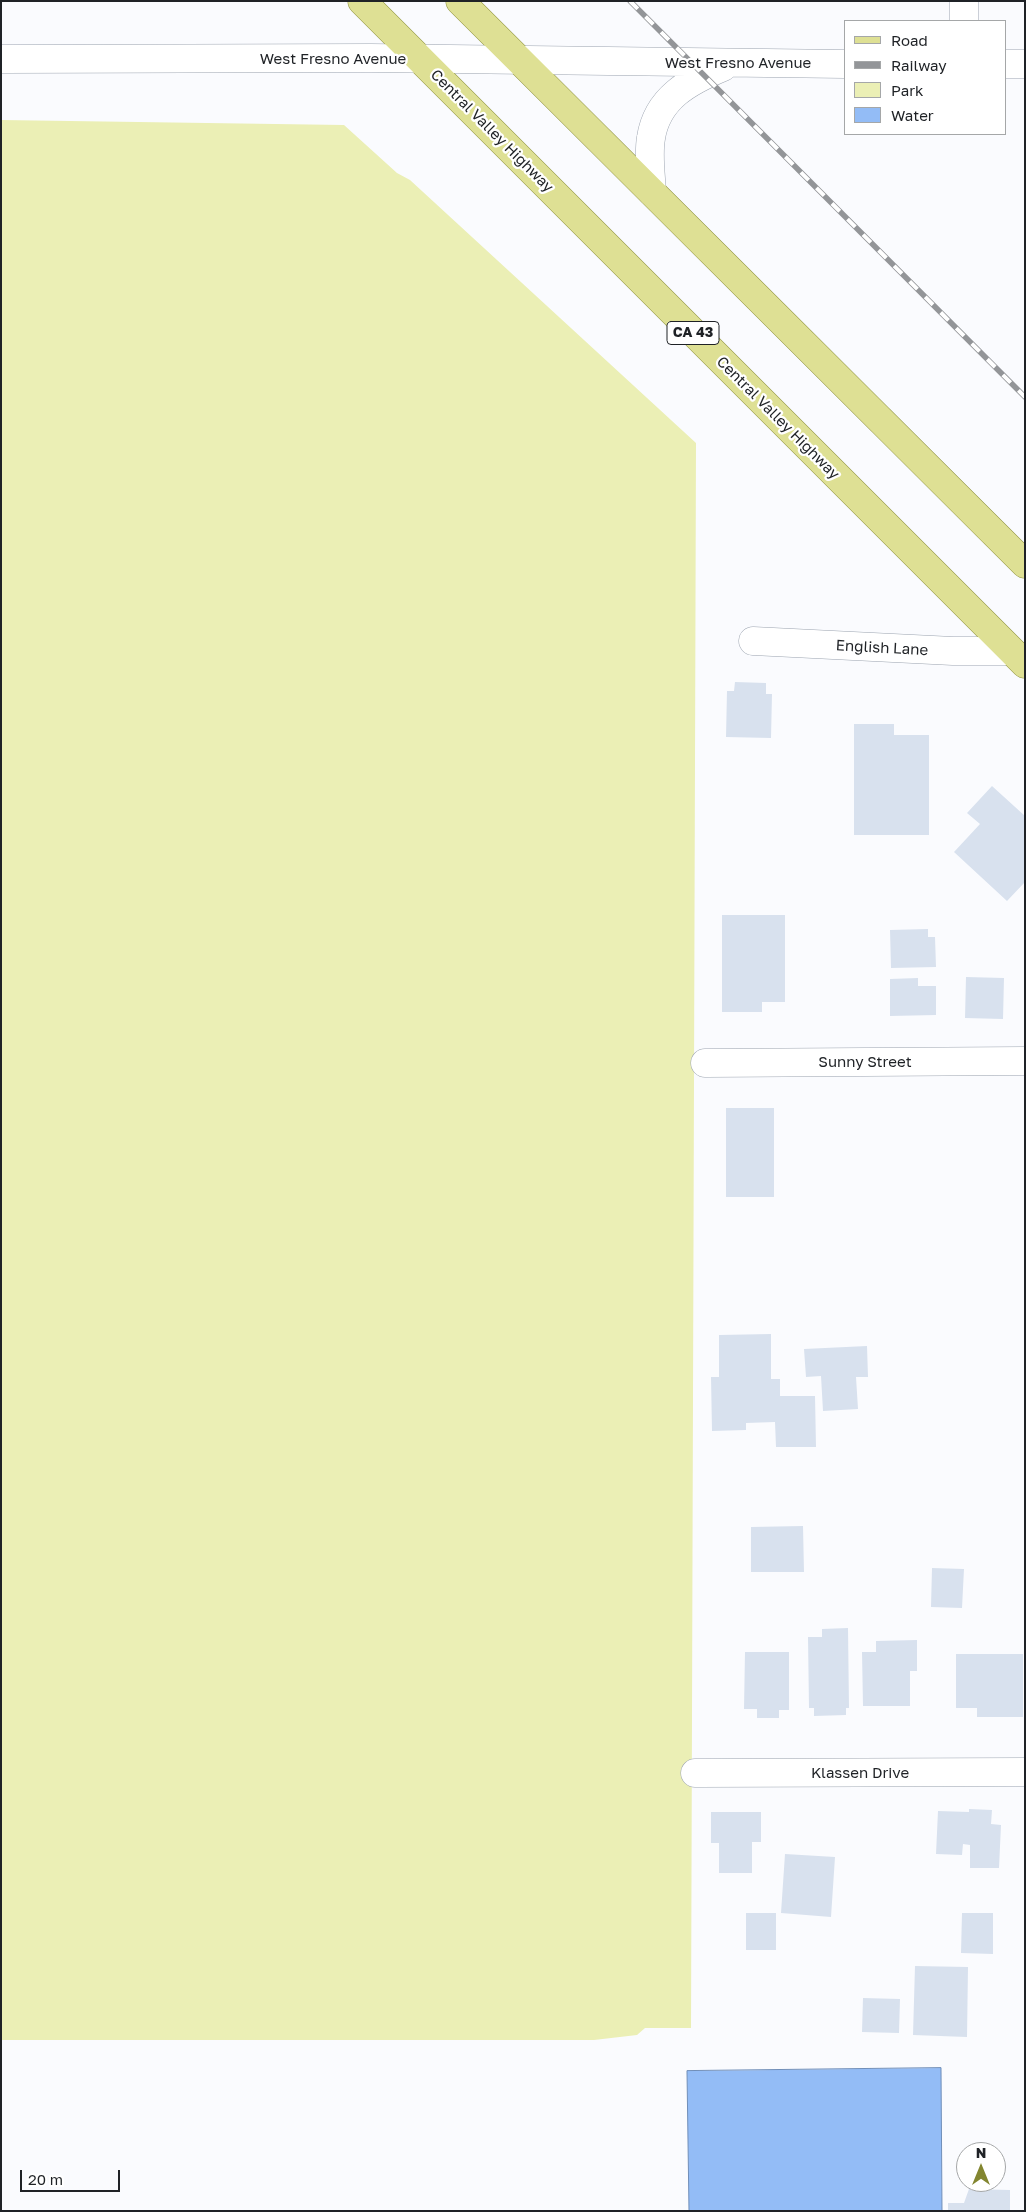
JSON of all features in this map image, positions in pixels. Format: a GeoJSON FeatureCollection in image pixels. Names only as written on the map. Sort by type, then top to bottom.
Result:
{"type":"FeatureCollection","features":[{"type":"Feature","properties":{"kind":"main road","name":"Central Valley Highway"},"geometry":{"type":"LineString","coordinates":[[362,1],[1018,658]]}},
{"type":"Feature","properties":{"kind":"main road"},"geometry":{"type":"LineString","coordinates":[[460,1],[1025,564]]}},
{"type":"Feature","properties":{"kind":"street"},"geometry":{"type":"LineString","coordinates":[[964,1],[964,20]]}},
{"type":"Feature","properties":{"kind":"street","name":"West Fresno Avenue"},"geometry":{"type":"LineString","coordinates":[[1,59],[844,64]]}},
{"type":"Feature","properties":{"kind":"street"},"geometry":{"type":"LineString","coordinates":[[652,192],[650,139],[657,113],[686,84],[732,63]]}},
{"type":"Feature","properties":{"kind":"street"},"geometry":{"type":"LineString","coordinates":[[1006,64],[1025,64]]}},
{"type":"Feature","properties":{"kind":"street","name":"English Lane"},"geometry":{"type":"LineString","coordinates":[[753,641],[953,651],[1018,658]]}},
{"type":"Feature","properties":{"kind":"street","name":"Sunny Street"},"geometry":{"type":"LineString","coordinates":[[705,1063],[1025,1061]]}},
{"type":"Feature","properties":{"kind":"street","name":"Klassen Drive"},"geometry":{"type":"LineString","coordinates":[[695,1773],[1025,1772]]}},
{"type":"Feature","properties":{"kind":"green space"},"geometry":{"type":"Polygon","coordinates":[[[1,120],[344,125],[397,173],[410,180],[696,443],[691,2028],[645,2028],[637,2035],[594,2040],[1,2040],[1,120]]]}},
{"type":"Feature","properties":{"kind":"water"},"geometry":{"type":"Polygon","coordinates":[[[941,2068],[942,2211],[689,2211],[687,2071],[941,2068]]]}},
{"type":"Feature","properties":{"kind":"building"},"geometry":{"type":"Polygon","coordinates":[[[735,682],[766,683],[766,694],[772,694],[771,738],[726,737],[727,691],[734,691],[735,682]]]}},
{"type":"Feature","properties":{"kind":"building"},"geometry":{"type":"Polygon","coordinates":[[[854,724],[894,724],[894,735],[929,735],[929,835],[854,835],[854,724]]]}},
{"type":"Feature","properties":{"kind":"building"},"geometry":{"type":"Polygon","coordinates":[[[992,786],[1025,816],[1025,882],[1007,901],[954,852],[980,824],[967,813],[992,786]]]}},
{"type":"Feature","properties":{"kind":"building"},"geometry":{"type":"Polygon","coordinates":[[[722,915],[785,915],[785,1002],[762,1002],[762,1012],[722,1012],[722,915]]]}},
{"type":"Feature","properties":{"kind":"building"},"geometry":{"type":"Polygon","coordinates":[[[928,929],[928,937],[935,937],[936,967],[891,968],[890,930],[928,929]]]}},
{"type":"Feature","properties":{"kind":"building"},"geometry":{"type":"Polygon","coordinates":[[[966,977],[1004,978],[1003,1019],[965,1018],[966,977]]]}},
{"type":"Feature","properties":{"kind":"building"},"geometry":{"type":"Polygon","coordinates":[[[918,978],[918,986],[936,986],[936,1015],[890,1016],[890,979],[918,978]]]}},
{"type":"Feature","properties":{"kind":"building"},"geometry":{"type":"Polygon","coordinates":[[[726,1108],[774,1108],[774,1197],[726,1197],[726,1108]]]}},
{"type":"Feature","properties":{"kind":"building"},"geometry":{"type":"Polygon","coordinates":[[[771,1334],[771,1379],[780,1379],[780,1396],[815,1396],[816,1447],[776,1447],[775,1422],[746,1423],[746,1430],[712,1431],[711,1377],[719,1377],[719,1335],[771,1334]]]}},
{"type":"Feature","properties":{"kind":"building"},"geometry":{"type":"Polygon","coordinates":[[[867,1346],[868,1377],[856,1377],[858,1409],[823,1411],[821,1376],[806,1377],[804,1349],[867,1346]]]}},
{"type":"Feature","properties":{"kind":"building"},"geometry":{"type":"Polygon","coordinates":[[[803,1526],[804,1572],[751,1572],[751,1527],[803,1526]]]}},
{"type":"Feature","properties":{"kind":"building"},"geometry":{"type":"Polygon","coordinates":[[[932,1568],[964,1569],[962,1608],[931,1607],[932,1568]]]}},
{"type":"Feature","properties":{"kind":"building"},"geometry":{"type":"Polygon","coordinates":[[[848,1628],[849,1708],[846,1708],[846,1715],[814,1716],[814,1708],[809,1708],[808,1637],[822,1637],[822,1629],[848,1628]]]}},
{"type":"Feature","properties":{"kind":"building"},"geometry":{"type":"Polygon","coordinates":[[[917,1640],[917,1671],[910,1671],[910,1706],[863,1706],[862,1652],[876,1652],[876,1641],[917,1640]]]}},
{"type":"Feature","properties":{"kind":"building"},"geometry":{"type":"Polygon","coordinates":[[[745,1652],[789,1652],[789,1710],[779,1710],[779,1718],[757,1718],[757,1709],[744,1709],[745,1652]]]}},
{"type":"Feature","properties":{"kind":"building"},"geometry":{"type":"Polygon","coordinates":[[[956,1654],[1023,1654],[1023,1717],[977,1717],[977,1708],[956,1708],[956,1654]]]}},
{"type":"Feature","properties":{"kind":"building"},"geometry":{"type":"Polygon","coordinates":[[[969,1809],[992,1810],[991,1824],[1001,1825],[999,1868],[970,1868],[970,1845],[963,1844],[962,1855],[936,1854],[938,1811],[969,1812],[969,1809]]]}},
{"type":"Feature","properties":{"kind":"building"},"geometry":{"type":"Polygon","coordinates":[[[711,1812],[761,1812],[761,1842],[752,1842],[752,1873],[719,1873],[719,1843],[711,1843],[711,1812]]]}},
{"type":"Feature","properties":{"kind":"building"},"geometry":{"type":"Polygon","coordinates":[[[785,1854],[835,1857],[831,1917],[781,1913],[785,1854]]]}},
{"type":"Feature","properties":{"kind":"building"},"geometry":{"type":"Polygon","coordinates":[[[746,1913],[776,1913],[776,1950],[746,1950],[746,1913]]]}},
{"type":"Feature","properties":{"kind":"building"},"geometry":{"type":"Polygon","coordinates":[[[962,1913],[993,1913],[993,1954],[961,1953],[962,1913]]]}},
{"type":"Feature","properties":{"kind":"building"},"geometry":{"type":"Polygon","coordinates":[[[915,1966],[968,1967],[967,2037],[913,2035],[915,1966]]]}},
{"type":"Feature","properties":{"kind":"building"},"geometry":{"type":"Polygon","coordinates":[[[863,1998],[900,1999],[899,2033],[862,2032],[863,1998]]]}},
{"type":"Feature","properties":{"kind":"building"},"geometry":{"type":"Polygon","coordinates":[[[1006,2190],[1010,2190],[1010,2211],[948,2211],[948,2203],[964,2203],[968,2192],[1006,2192],[1006,2190]]]}},
{"type":"Feature","properties":{"kind":"railway"},"geometry":{"type":"LineString","coordinates":[[630,1],[1025,397]]}}]}
